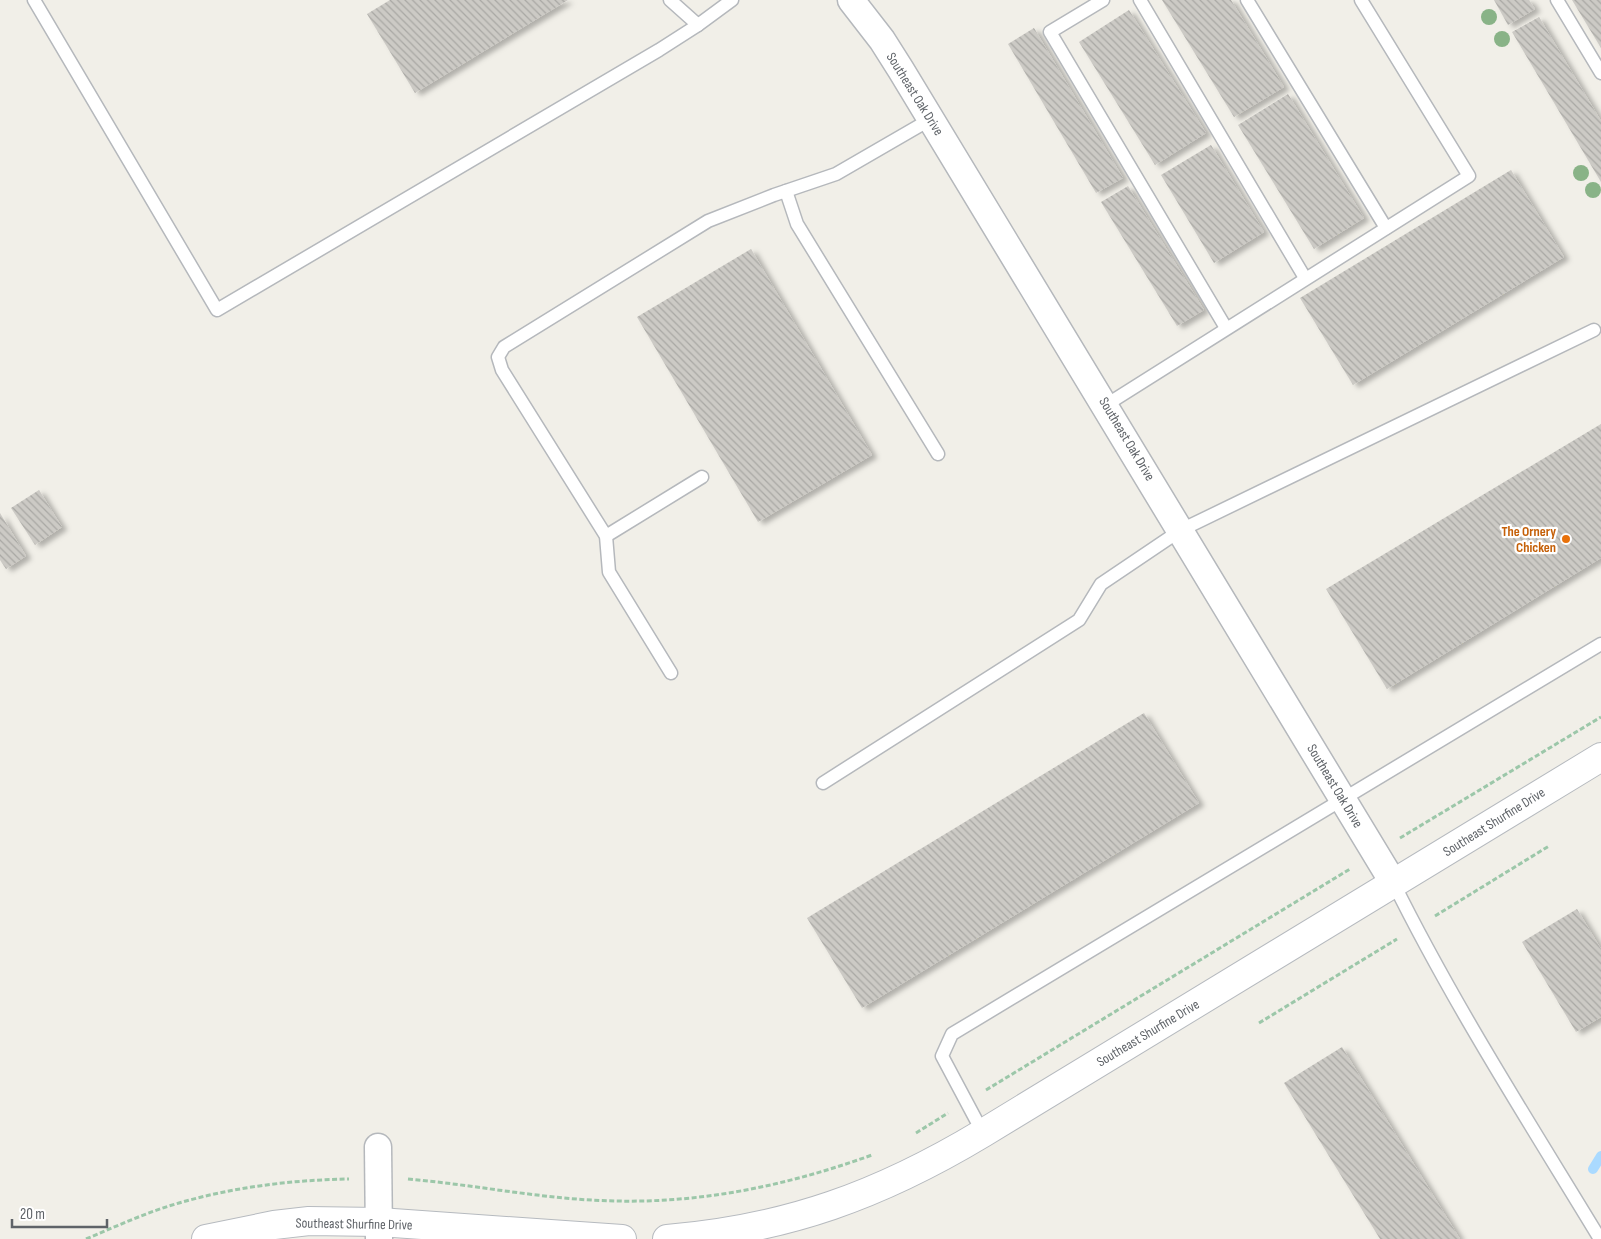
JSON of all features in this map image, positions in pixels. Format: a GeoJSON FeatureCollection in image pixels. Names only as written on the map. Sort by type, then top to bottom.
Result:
{"type":"FeatureCollection","features":[{"type":"Feature","properties":{"kind":"street","name":"Southeast Oak Drive"},"geometry":{"type":"LineString","coordinates":[[851,0],[882,40],[931,119],[1106,405],[1394,884]]}},
{"type":"Feature","properties":{"kind":"street","name":"Southeast Shurfine Drive"},"geometry":{"type":"LineString","coordinates":[[667,1239],[714,1235],[778,1223],[841,1204],[902,1179],[983,1133],[1601,757]]}},
{"type":"Feature","properties":{"kind":"street"},"geometry":{"type":"LineString","coordinates":[[378,1147],[379,1230]]}},
{"type":"Feature","properties":{"kind":"street","name":"Southeast Shurfine Drive"},"geometry":{"type":"LineString","coordinates":[[206,1239],[274,1225],[309,1221],[379,1230],[622,1239]]}},
{"type":"Feature","properties":{"kind":"lane"},"geometry":{"type":"LineString","coordinates":[[34,0],[217,310],[659,50],[732,0]]}},
{"type":"Feature","properties":{"kind":"lane"},"geometry":{"type":"LineString","coordinates":[[670,0],[698,25]]}},
{"type":"Feature","properties":{"kind":"lane"},"geometry":{"type":"LineString","coordinates":[[1103,0],[1050,32],[1226,328]]}},
{"type":"Feature","properties":{"kind":"lane"},"geometry":{"type":"LineString","coordinates":[[1140,0],[1306,278]]}},
{"type":"Feature","properties":{"kind":"lane"},"geometry":{"type":"LineString","coordinates":[[1247,0],[1386,228]]}},
{"type":"Feature","properties":{"kind":"lane"},"geometry":{"type":"LineString","coordinates":[[1106,405],[1469,176],[1362,0]]}},
{"type":"Feature","properties":{"kind":"lane"},"geometry":{"type":"LineString","coordinates":[[1557,0],[1601,73]]}},
{"type":"Feature","properties":{"kind":"lane"},"geometry":{"type":"LineString","coordinates":[[671,673],[609,572],[606,536],[502,370],[498,357],[504,347],[708,221],[836,174],[931,119]]}},
{"type":"Feature","properties":{"kind":"lane"},"geometry":{"type":"LineString","coordinates":[[786,191],[797,224],[938,454]]}},
{"type":"Feature","properties":{"kind":"lane"},"geometry":{"type":"LineString","coordinates":[[823,784],[1079,620],[1101,584],[1181,530],[1594,330]]}},
{"type":"Feature","properties":{"kind":"lane"},"geometry":{"type":"LineString","coordinates":[[606,536],[702,477]]}},
{"type":"Feature","properties":{"kind":"lane"},"geometry":{"type":"LineString","coordinates":[[983,1133],[942,1056],[952,1034],[1601,644]]}},
{"type":"Feature","properties":{"kind":"lane"},"geometry":{"type":"LineString","coordinates":[[1394,884],[1485,1052],[1600,1239]]}},
{"type":"Feature","properties":{"kind":"path"},"geometry":{"type":"LineString","coordinates":[[912,1136],[1601,717]]}},
{"type":"Feature","properties":{"kind":"path"},"geometry":{"type":"LineString","coordinates":[[86,1239],[179,1203],[238,1189],[313,1179],[379,1178],[478,1186],[571,1199],[673,1201],[730,1194],[778,1184],[831,1170],[879,1152]]}},
{"type":"Feature","properties":{"kind":"building"},"geometry":{"type":"Polygon","coordinates":[[[390,0],[568,0],[415,93],[367,14],[390,0]]]}},
{"type":"Feature","properties":{"kind":"building"},"geometry":{"type":"Polygon","coordinates":[[[1162,0],[1231,0],[1284,87],[1234,117],[1162,0]]]}},
{"type":"Feature","properties":{"kind":"building"},"geometry":{"type":"Polygon","coordinates":[[[1494,0],[1529,0],[1535,9],[1508,25],[1494,0]]]}},
{"type":"Feature","properties":{"kind":"building"},"geometry":{"type":"Polygon","coordinates":[[[1572,0],[1601,0],[1601,48],[1572,0]]]}},
{"type":"Feature","properties":{"kind":"building"},"geometry":{"type":"Polygon","coordinates":[[[1129,10],[1206,133],[1155,165],[1079,42],[1129,10]]]}},
{"type":"Feature","properties":{"kind":"building"},"geometry":{"type":"Polygon","coordinates":[[[1539,17],[1601,121],[1601,182],[1512,32],[1539,17]]]}},
{"type":"Feature","properties":{"kind":"building"},"geometry":{"type":"Polygon","coordinates":[[[1034,28],[1123,178],[1096,193],[1008,44],[1034,28]]]}},
{"type":"Feature","properties":{"kind":"building"},"geometry":{"type":"Polygon","coordinates":[[[1288,94],[1364,218],[1314,249],[1238,125],[1288,94]]]}},
{"type":"Feature","properties":{"kind":"building"},"geometry":{"type":"Polygon","coordinates":[[[1211,145],[1264,232],[1214,263],[1161,175],[1211,145]]]}},
{"type":"Feature","properties":{"kind":"building"},"geometry":{"type":"Polygon","coordinates":[[[1511,170],[1564,257],[1353,385],[1300,298],[1511,170]]]}},
{"type":"Feature","properties":{"kind":"building"},"geometry":{"type":"Polygon","coordinates":[[[1128,186],[1204,310],[1177,326],[1101,202],[1128,186]]]}},
{"type":"Feature","properties":{"kind":"building"},"geometry":{"type":"Polygon","coordinates":[[[751,249],[872,455],[758,522],[637,317],[751,249]]]}},
{"type":"Feature","properties":{"kind":"building"},"geometry":{"type":"Polygon","coordinates":[[[1601,424],[1601,558],[1387,689],[1326,589],[1601,424]]]}},
{"type":"Feature","properties":{"kind":"building"},"geometry":{"type":"Polygon","coordinates":[[[39,490],[62,527],[35,545],[11,508],[39,490]]]}},
{"type":"Feature","properties":{"kind":"building"},"geometry":{"type":"Polygon","coordinates":[[[0,513],[26,556],[6,569],[0,560],[0,513]]]}},
{"type":"Feature","properties":{"kind":"building"},"geometry":{"type":"Polygon","coordinates":[[[1144,713],[1199,803],[862,1008],[807,918],[1144,713]]]}},
{"type":"Feature","properties":{"kind":"building"},"geometry":{"type":"Polygon","coordinates":[[[1577,909],[1601,949],[1601,1017],[1576,1032],[1522,942],[1577,909]]]}},
{"type":"Feature","properties":{"kind":"building"},"geometry":{"type":"Polygon","coordinates":[[[1342,1047],[1460,1239],[1380,1239],[1284,1083],[1342,1047]]]}},
{"type":"Feature","properties":{"kind":"waterway"},"geometry":{"type":"LineString","coordinates":[[1593,1169],[1601,1156]]}},
{"type":"Feature","properties":{"kind":"place","name":"The Ornery Chicken"},"geometry":{"type":"Point","coordinates":[1566,539]}}]}
